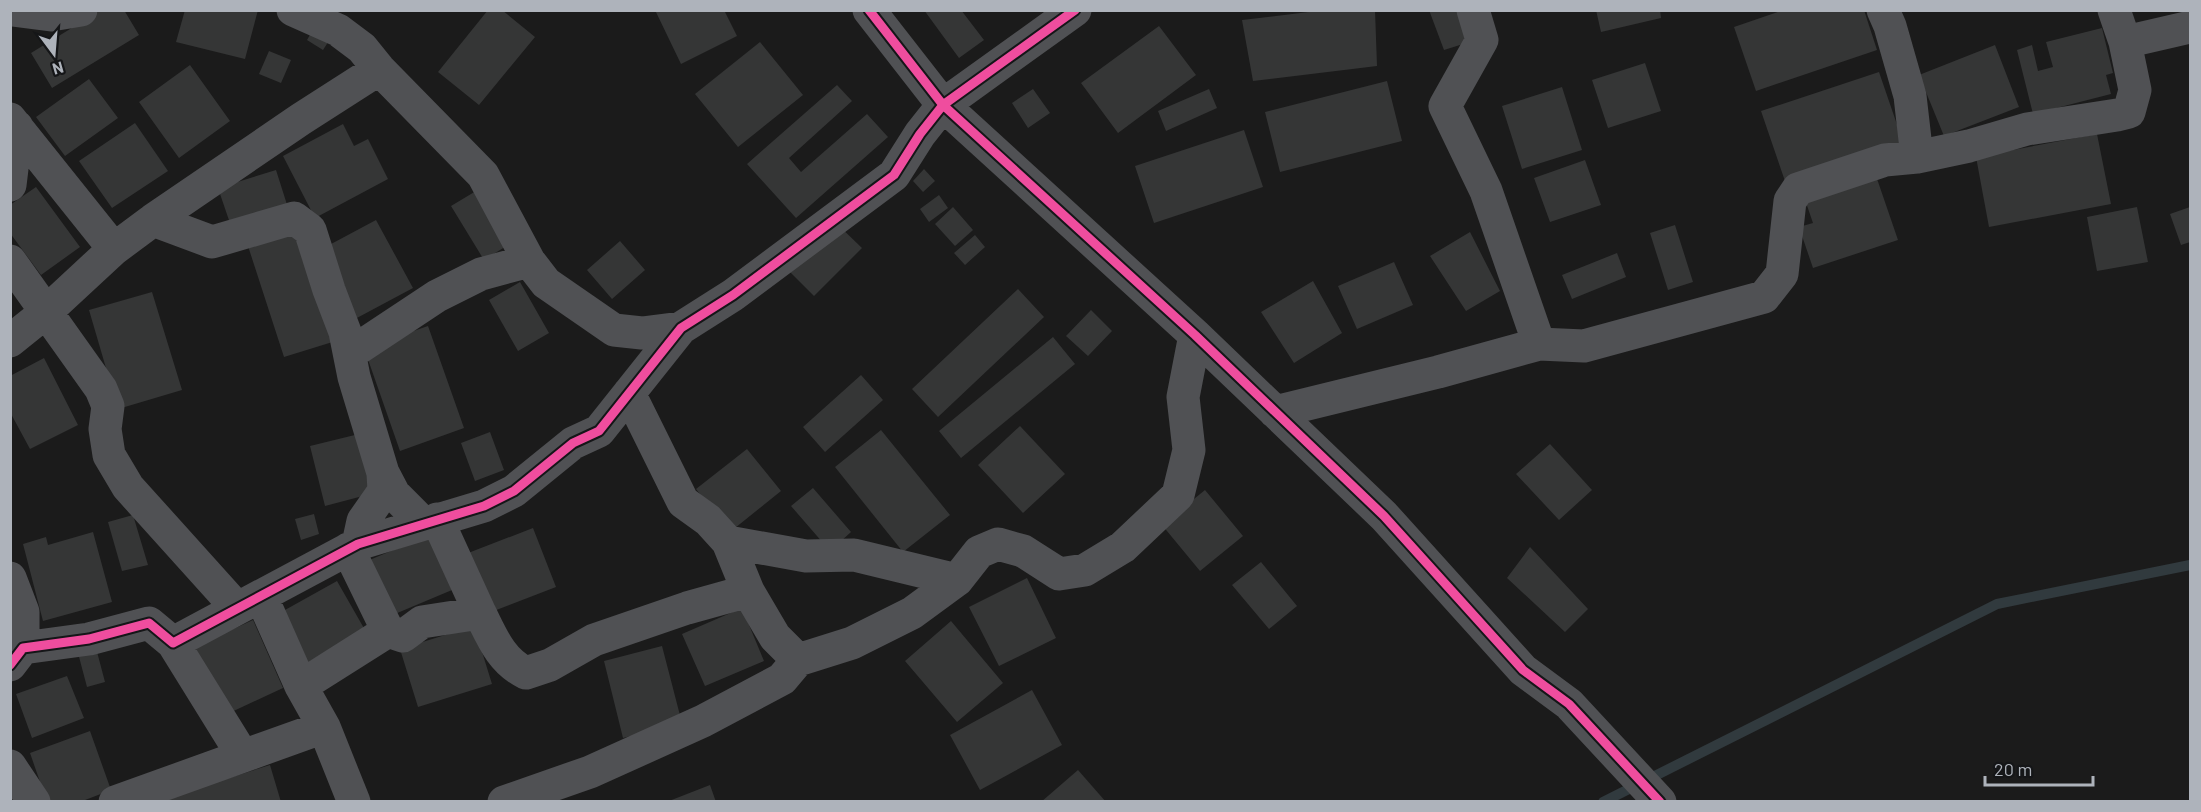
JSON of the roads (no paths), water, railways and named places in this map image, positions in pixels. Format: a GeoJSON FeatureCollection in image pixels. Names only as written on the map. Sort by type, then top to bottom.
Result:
{"type":"FeatureCollection","features":[{"type":"Feature","properties":{"kind":"street"},"geometry":{"type":"LineString","coordinates":[[12,10],[51,15],[81,10]]}},
{"type":"Feature","properties":{"kind":"street"},"geometry":{"type":"LineString","coordinates":[[292,10],[338,30],[362,48],[379,69],[483,175],[529,261],[546,283],[614,330],[642,333],[681,328]]}},
{"type":"Feature","properties":{"kind":"street"},"geometry":{"type":"LineString","coordinates":[[869,10],[943,105],[1195,335],[1384,516],[1523,670],[1569,704],[1660,801]]}},
{"type":"Feature","properties":{"kind":"street"},"geometry":{"type":"LineString","coordinates":[[173,643],[353,547],[430,521],[484,506],[514,491],[573,443],[599,431],[681,328],[733,295],[894,175],[920,134],[943,105],[1075,10]]}},
{"type":"Feature","properties":{"kind":"street"},"geometry":{"type":"LineString","coordinates":[[1473,10],[1482,40],[1445,106],[1486,191],[1539,344]]}},
{"type":"Feature","properties":{"kind":"street"},"geometry":{"type":"LineString","coordinates":[[1883,10],[1890,26],[1910,96],[1917,157]]}},
{"type":"Feature","properties":{"kind":"street"},"geometry":{"type":"LineString","coordinates":[[1275,412],[1438,372],[1539,344],[1584,346],[1764,297],[1782,274],[1790,201],[1798,189],[1885,160],[1917,157],[1969,146],[2027,129],[2117,116],[2129,112],[2135,90],[2125,42],[2114,10]]}},
{"type":"Feature","properties":{"kind":"street"},"geometry":{"type":"LineString","coordinates":[[2125,42],[2190,27]]}},
{"type":"Feature","properties":{"kind":"street"},"geometry":{"type":"LineString","coordinates":[[10,340],[46,312],[114,249],[153,220],[379,69]]}},
{"type":"Feature","properties":{"kind":"street"},"geometry":{"type":"LineString","coordinates":[[14,123],[114,249]]}},
{"type":"Feature","properties":{"kind":"street"},"geometry":{"type":"LineString","coordinates":[[10,185],[14,123]]}},
{"type":"Feature","properties":{"kind":"street"},"geometry":{"type":"LineString","coordinates":[[153,220],[212,242],[294,218],[310,230],[351,353],[354,377],[383,473],[394,494],[430,521],[502,655],[514,668],[526,674],[550,665],[594,640],[687,608],[748,591]]}},
{"type":"Feature","properties":{"kind":"street"},"geometry":{"type":"LineString","coordinates":[[10,261],[101,389],[108,406],[105,429],[109,455],[128,487],[250,603],[286,649],[301,686],[324,727],[354,801]]}},
{"type":"Feature","properties":{"kind":"street"},"geometry":{"type":"LineString","coordinates":[[351,353],[436,296],[481,274],[529,261]]}},
{"type":"Feature","properties":{"kind":"street"},"geometry":{"type":"LineString","coordinates":[[614,330],[632,388],[683,502],[708,520],[728,542],[748,591],[775,637],[798,660]]}},
{"type":"Feature","properties":{"kind":"street"},"geometry":{"type":"LineString","coordinates":[[504,801],[590,772],[703,721],[782,679],[798,660],[852,643],[912,613],[957,580],[979,552],[998,543],[1023,551],[1059,574],[1085,570],[1123,547],[1178,495],[1189,450],[1184,397],[1195,335]]}},
{"type":"Feature","properties":{"kind":"street"},"geometry":{"type":"LineString","coordinates":[[383,473],[384,491],[363,521],[353,547],[388,631],[403,636],[422,622],[480,613]]}},
{"type":"Feature","properties":{"kind":"street"},"geometry":{"type":"LineString","coordinates":[[728,542],[806,556],[854,555],[957,580]]}},
{"type":"Feature","properties":{"kind":"street"},"geometry":{"type":"LineString","coordinates":[[10,578],[23,612],[17,657],[149,623],[173,643],[243,756]]}},
{"type":"Feature","properties":{"kind":"street"},"geometry":{"type":"LineString","coordinates":[[301,686],[388,631]]}},
{"type":"Feature","properties":{"kind":"street"},"geometry":{"type":"LineString","coordinates":[[115,801],[324,727]]}},
{"type":"Feature","properties":{"kind":"street"},"geometry":{"type":"LineString","coordinates":[[10,766],[34,801]]}},
{"type":"Feature","properties":{"kind":"waterway"},"geometry":{"type":"LineString","coordinates":[[1603,802],[1997,604],[2190,565]]}}]}
